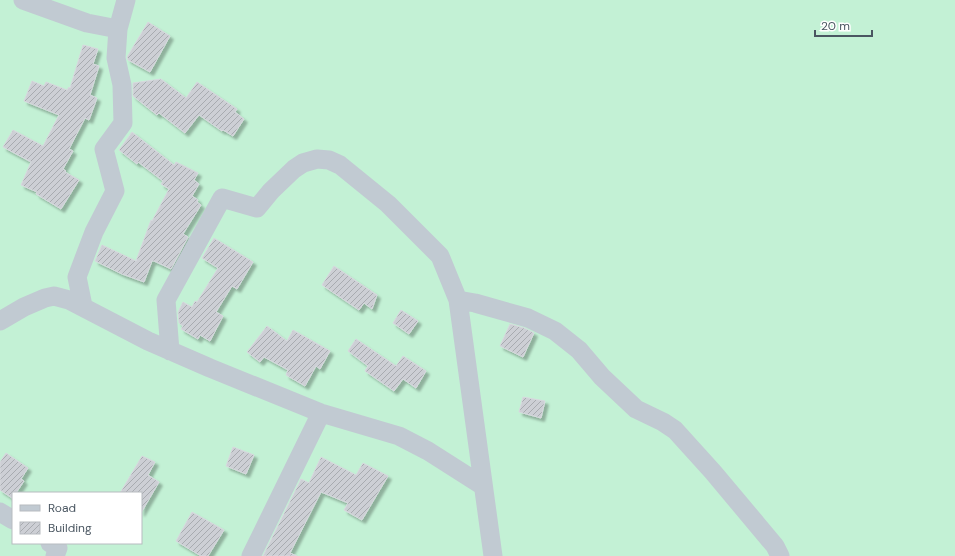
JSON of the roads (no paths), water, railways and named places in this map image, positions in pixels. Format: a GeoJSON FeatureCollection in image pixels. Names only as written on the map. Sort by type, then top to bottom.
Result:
{"type":"FeatureCollection","features":[{"type":"Feature","properties":{"kind":"street"},"geometry":{"type":"LineString","coordinates":[[23,0],[87,23],[118,29]]}},
{"type":"Feature","properties":{"kind":"street"},"geometry":{"type":"LineString","coordinates":[[0,321],[24,307],[45,298],[54,296],[77,277],[94,232],[115,191],[104,149],[123,123],[122,85],[116,58],[118,29],[126,0]]}},
{"type":"Feature","properties":{"kind":"street"},"geometry":{"type":"LineString","coordinates":[[170,351],[166,300],[222,198],[257,208],[271,191],[294,169],[303,163],[317,159],[329,160],[340,165],[388,204],[440,256],[458,300],[493,556]]}},
{"type":"Feature","properties":{"kind":"street"},"geometry":{"type":"LineString","coordinates":[[77,277],[82,306]]}},
{"type":"Feature","properties":{"kind":"street"},"geometry":{"type":"LineString","coordinates":[[54,296],[69,300],[82,306],[126,331],[170,351],[320,413],[399,436],[428,451],[483,486]]}},
{"type":"Feature","properties":{"kind":"street"},"geometry":{"type":"LineString","coordinates":[[458,300],[475,303],[528,318],[555,331],[579,350],[602,377],[636,409],[663,422],[675,430],[713,472],[775,546],[780,556]]}},
{"type":"Feature","properties":{"kind":"street"},"geometry":{"type":"LineString","coordinates":[[252,556],[320,413]]}},
{"type":"Feature","properties":{"kind":"street"},"geometry":{"type":"LineString","coordinates":[[0,512],[12,519]]}},
{"type":"Feature","properties":{"kind":"street"},"geometry":{"type":"LineString","coordinates":[[52,544],[58,548],[55,556]]}}]}
